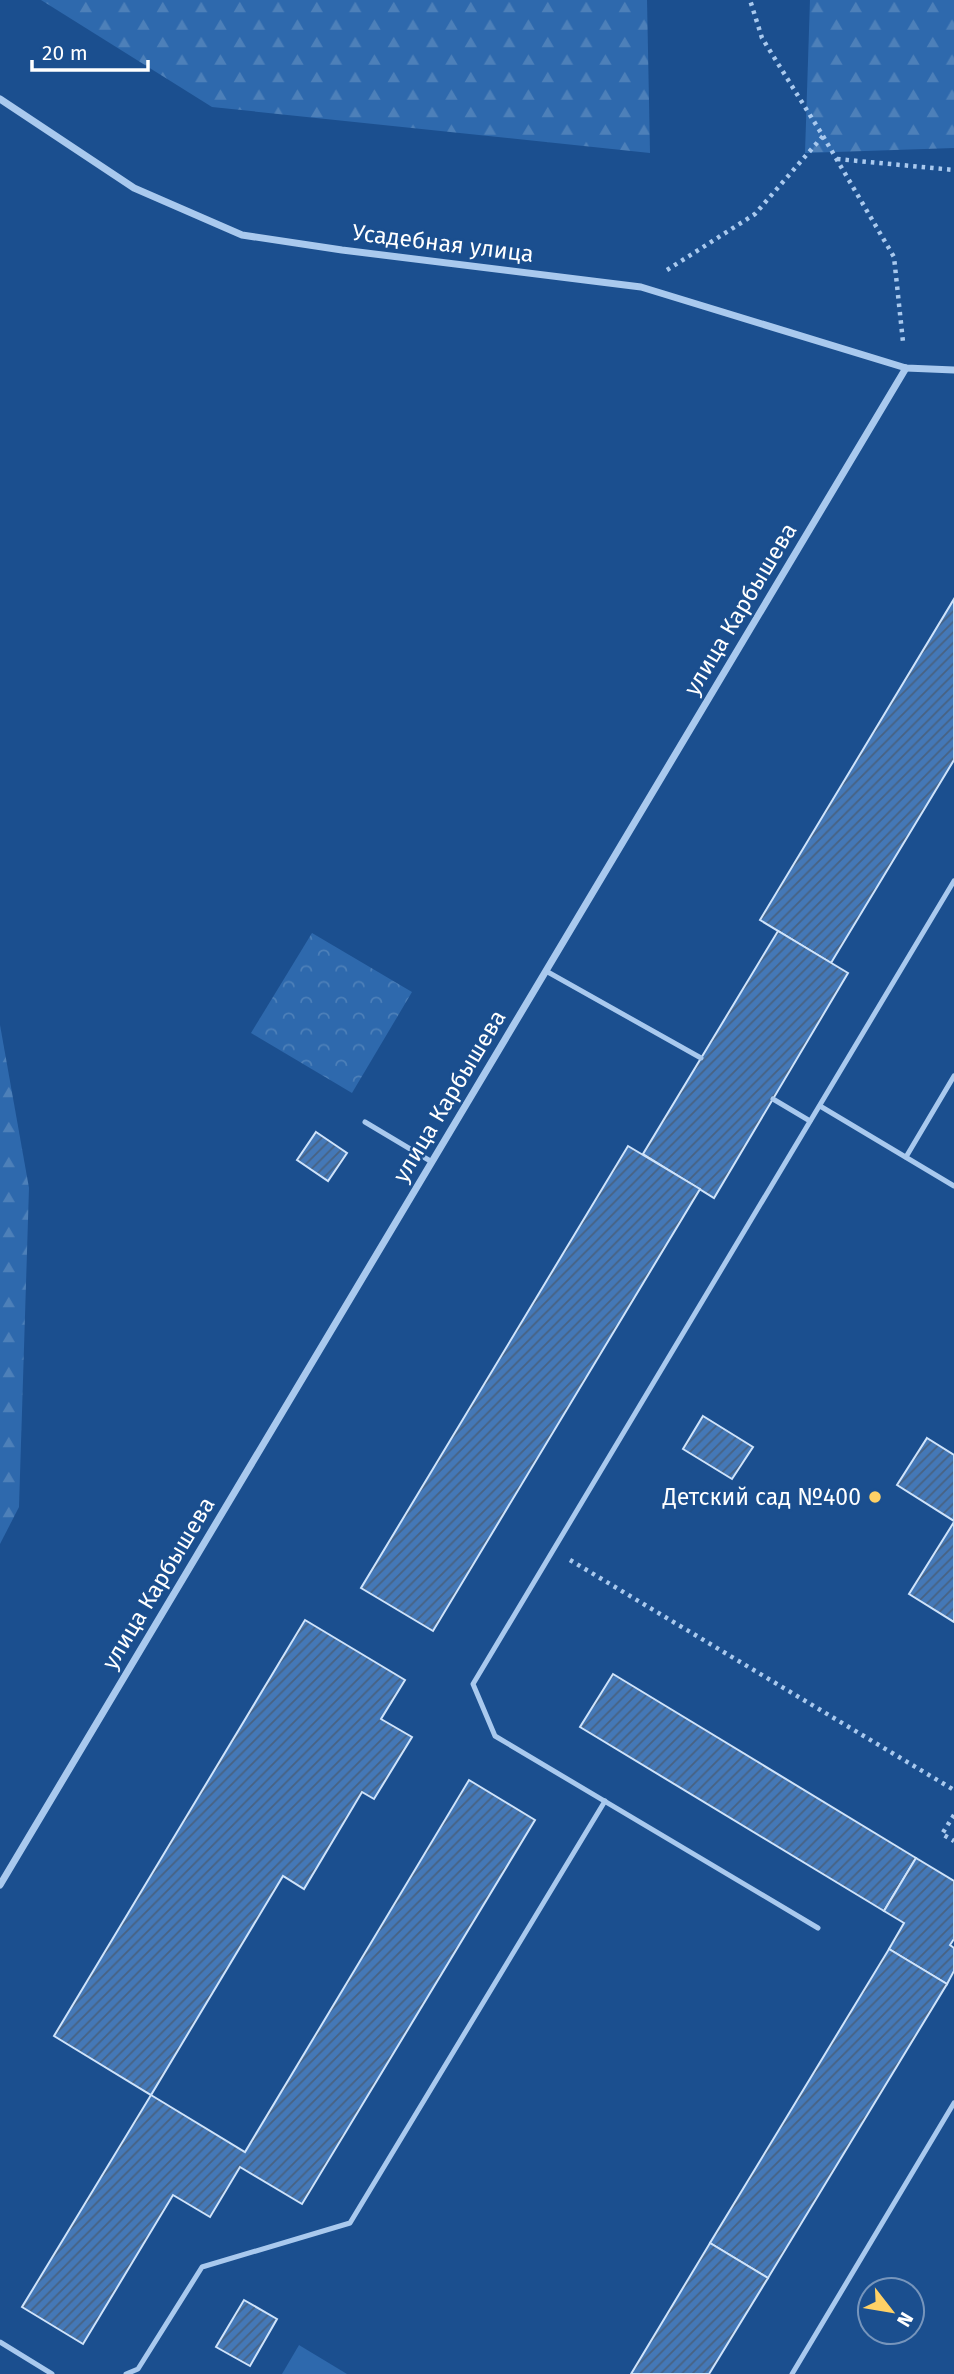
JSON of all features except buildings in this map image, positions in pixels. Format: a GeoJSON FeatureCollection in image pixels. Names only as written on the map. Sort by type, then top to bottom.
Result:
{"type":"FeatureCollection","features":[{"type":"Feature","properties":{"kind":"street","name":"Усадебная улица"},"geometry":{"type":"LineString","coordinates":[[0,99],[134,188],[242,235],[641,287],[906,369]]}},
{"type":"Feature","properties":{"kind":"street"},"geometry":{"type":"LineString","coordinates":[[906,369],[954,370]]}},
{"type":"Feature","properties":{"kind":"street","name":"улица Карбышева"},"geometry":{"type":"LineString","coordinates":[[0,1885],[906,369]]}},
{"type":"Feature","properties":{"kind":"lane"},"geometry":{"type":"LineString","coordinates":[[818,1928],[495,1736],[473,1684],[954,881]]}},
{"type":"Feature","properties":{"kind":"lane"},"geometry":{"type":"LineString","coordinates":[[546,971],[701,1058]]}},
{"type":"Feature","properties":{"kind":"lane"},"geometry":{"type":"LineString","coordinates":[[906,1157],[954,1076]]}},
{"type":"Feature","properties":{"kind":"lane"},"geometry":{"type":"LineString","coordinates":[[773,1100],[810,1121]]}},
{"type":"Feature","properties":{"kind":"lane"},"geometry":{"type":"LineString","coordinates":[[820,1106],[954,1186]]}},
{"type":"Feature","properties":{"kind":"lane"},"geometry":{"type":"LineString","coordinates":[[365,1122],[432,1162]]}},
{"type":"Feature","properties":{"kind":"lane"},"geometry":{"type":"LineString","coordinates":[[126,2374],[138,2369],[202,2267],[350,2223],[606,1801]]}},
{"type":"Feature","properties":{"kind":"lane"},"geometry":{"type":"LineString","coordinates":[[792,2374],[954,2103]]}},
{"type":"Feature","properties":{"kind":"lane"},"geometry":{"type":"LineString","coordinates":[[0,2342],[52,2374]]}},
{"type":"Feature","properties":{"kind":"path"},"geometry":{"type":"LineString","coordinates":[[750,0],[762,38],[894,257],[906,369]]}},
{"type":"Feature","properties":{"kind":"path"},"geometry":{"type":"LineString","coordinates":[[641,287],[755,214],[823,136]]}},
{"type":"Feature","properties":{"kind":"path"},"geometry":{"type":"LineString","coordinates":[[837,159],[954,170]]}},
{"type":"Feature","properties":{"kind":"path"},"geometry":{"type":"LineString","coordinates":[[553,1550],[954,1790]]}},
{"type":"Feature","properties":{"kind":"path"},"geometry":{"type":"LineString","coordinates":[[954,1815],[942,1834],[954,1841]]}},
{"type":"Feature","properties":{"kind":"green space"},"geometry":{"type":"Polygon","coordinates":[[[41,0],[647,0],[650,153],[212,107],[41,0]]]}},
{"type":"Feature","properties":{"kind":"green space"},"geometry":{"type":"Polygon","coordinates":[[[810,0],[954,0],[954,148],[805,153],[810,0]]]}},
{"type":"Feature","properties":{"kind":"green space"},"geometry":{"type":"Polygon","coordinates":[[[312,933],[412,992],[352,1093],[251,1033],[312,933]]]}},
{"type":"Feature","properties":{"kind":"green space"},"geometry":{"type":"Polygon","coordinates":[[[0,1025],[29,1188],[19,1507],[0,1544],[0,1025]]]}},
{"type":"Feature","properties":{"kind":"green space"},"geometry":{"type":"Polygon","coordinates":[[[299,2345],[347,2374],[282,2374],[299,2345]]]}},
{"type":"Feature","properties":{"kind":"place","name":"Детский сад №400"},"geometry":{"type":"Point","coordinates":[875,1497]}}]}
